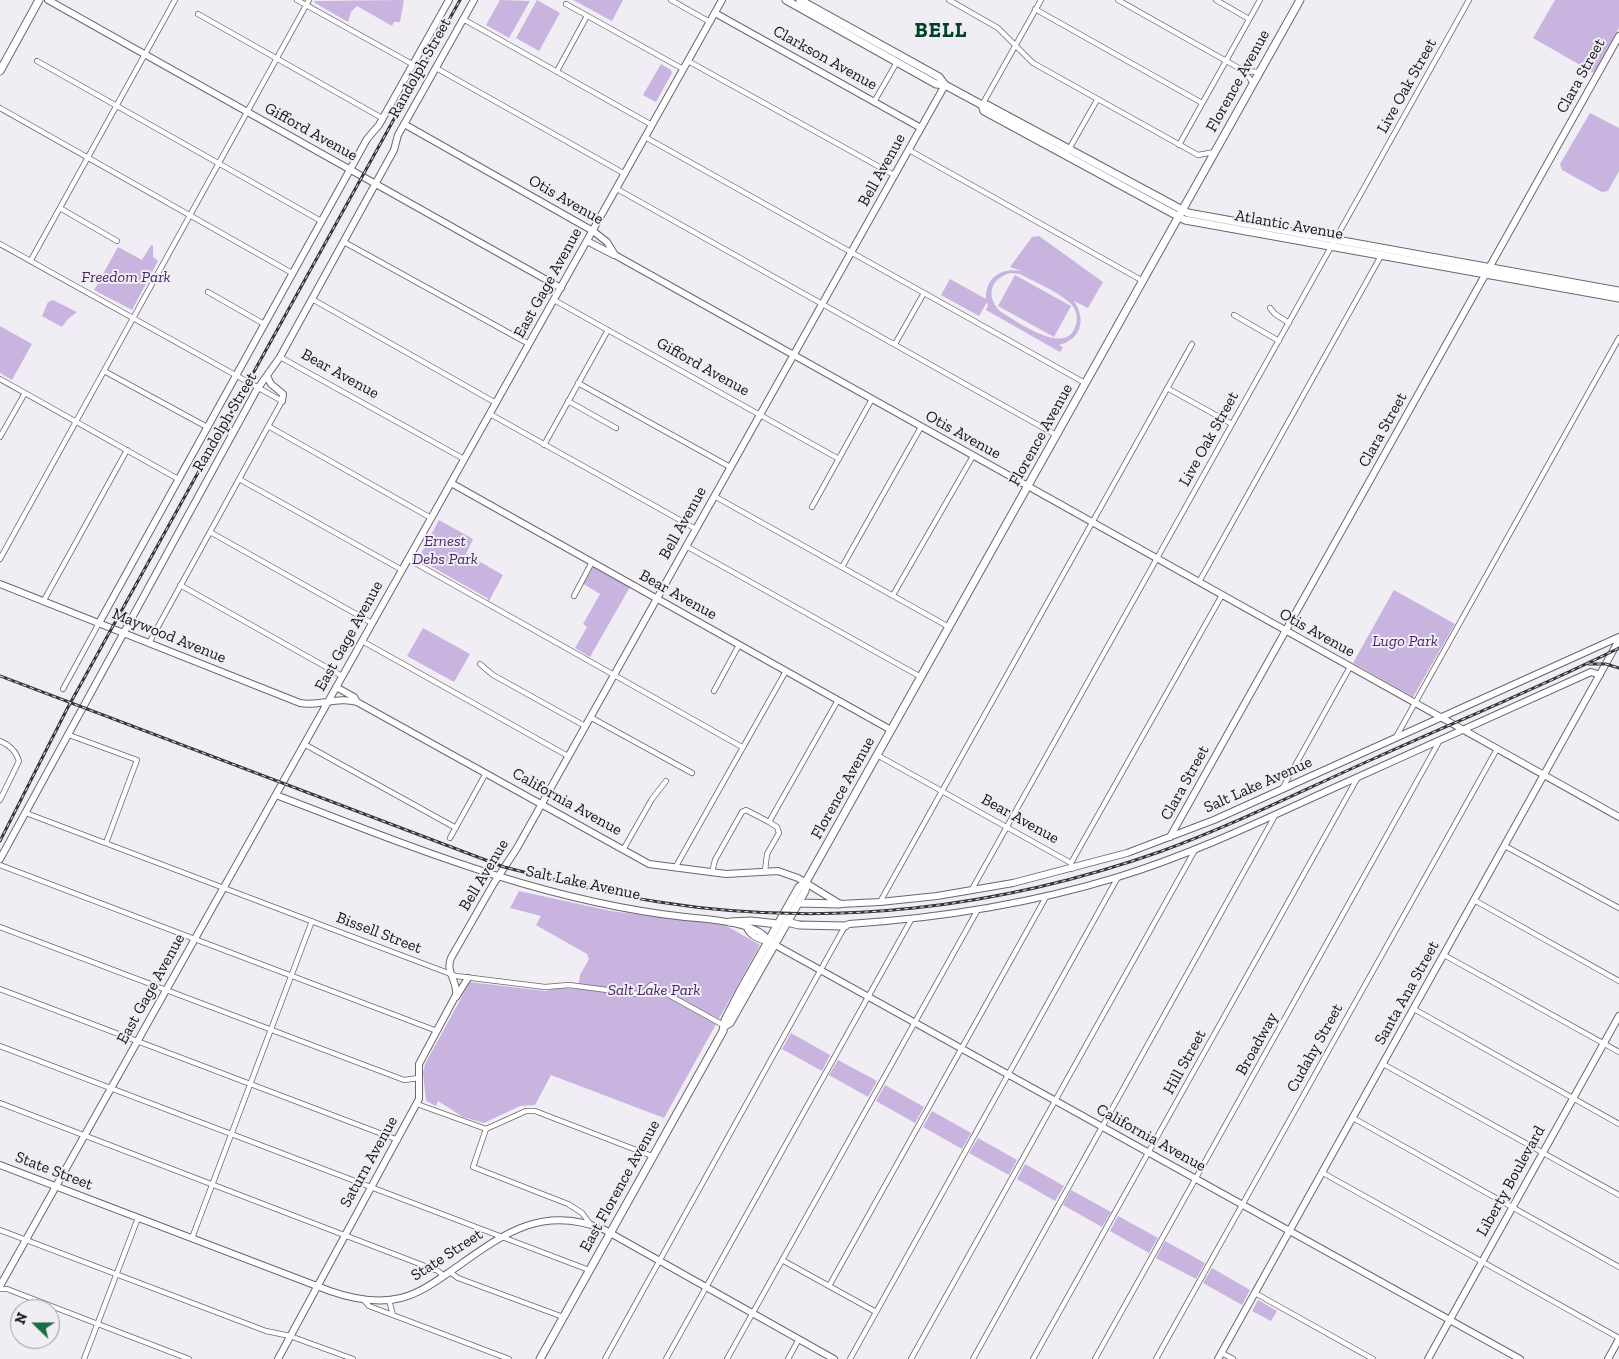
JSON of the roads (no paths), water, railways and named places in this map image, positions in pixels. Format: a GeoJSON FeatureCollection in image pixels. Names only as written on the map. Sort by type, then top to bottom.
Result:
{"type":"FeatureCollection","features":[{"type":"Feature","properties":{"kind":"main road"},"geometry":{"type":"LineString","coordinates":[[0,71],[39,0]]}},
{"type":"Feature","properties":{"kind":"main road","name":"Atlantic Avenue"},"geometry":{"type":"LineString","coordinates":[[786,0],[899,58]]}},
{"type":"Feature","properties":{"kind":"main road","name":"Atlantic Avenue"},"geometry":{"type":"LineString","coordinates":[[800,0],[856,31],[936,84],[945,85],[982,105],[987,105],[1067,153],[1180,214],[1488,271],[1619,292]]}},
{"type":"Feature","properties":{"kind":"main road","name":"Florence Avenue"},"geometry":{"type":"LineString","coordinates":[[806,882],[1298,1]]}},
{"type":"Feature","properties":{"kind":"main road"},"geometry":{"type":"LineString","coordinates":[[838,28],[852,32],[856,31]]}},
{"type":"Feature","properties":{"kind":"main road","name":"Atlantic Avenue"},"geometry":{"type":"LineString","coordinates":[[1488,271],[1619,298]]}},
{"type":"Feature","properties":{"kind":"main road","name":"East Florence Avenue"},"geometry":{"type":"LineString","coordinates":[[540,1359],[725,1026],[730,1023],[772,943],[805,891],[806,882]]}},
{"type":"Feature","properties":{"kind":"main road","name":"East Florence Avenue"},"geometry":{"type":"LineString","coordinates":[[772,943],[778,924],[799,886],[806,882]]}},
{"type":"Feature","properties":{"kind":"main road"},"geometry":{"type":"LineString","coordinates":[[798,903],[840,904]]}},
{"type":"Feature","properties":{"kind":"main road"},"geometry":{"type":"LineString","coordinates":[[730,922],[751,921],[778,924]]}},
{"type":"Feature","properties":{"kind":"main road"},"geometry":{"type":"LineString","coordinates":[[787,922],[799,925],[845,926]]}},
{"type":"Feature","properties":{"kind":"street","name":"Gifford Avenue"},"geometry":{"type":"LineString","coordinates":[[48,0],[561,288]]}},
{"type":"Feature","properties":{"kind":"street"},"geometry":{"type":"LineString","coordinates":[[31,260],[174,0]]}},
{"type":"Feature","properties":{"kind":"street"},"geometry":{"type":"LineString","coordinates":[[297,0],[307,2],[412,64]]}},
{"type":"Feature","properties":{"kind":"street","name":"Randolph Street"},"geometry":{"type":"LineString","coordinates":[[63,689],[350,169],[367,139],[382,118],[449,0]]}},
{"type":"Feature","properties":{"kind":"street","name":"Randolph Street"},"geometry":{"type":"LineString","coordinates":[[0,859],[258,388],[280,357],[344,242],[394,150],[404,124],[474,0]]}},
{"type":"Feature","properties":{"kind":"street"},"geometry":{"type":"LineString","coordinates":[[671,0],[710,22]]}},
{"type":"Feature","properties":{"kind":"street","name":"East Gage Avenue"},"geometry":{"type":"LineString","coordinates":[[0,1287],[722,0]]}},
{"type":"Feature","properties":{"kind":"street"},"geometry":{"type":"LineString","coordinates":[[949,0],[998,28],[1014,47],[1033,63],[1097,100],[1198,155],[1215,152]]}},
{"type":"Feature","properties":{"kind":"street"},"geometry":{"type":"LineString","coordinates":[[982,105],[1041,0]]}},
{"type":"Feature","properties":{"kind":"street"},"geometry":{"type":"LineString","coordinates":[[1118,0],[1244,71],[1253,83]]}},
{"type":"Feature","properties":{"kind":"street"},"geometry":{"type":"LineString","coordinates":[[1216,0],[1249,19]]}},
{"type":"Feature","properties":{"kind":"street"},"geometry":{"type":"LineString","coordinates":[[1179,144],[1260,0]]}},
{"type":"Feature","properties":{"kind":"street","name":"Live Oak Street"},"geometry":{"type":"LineString","coordinates":[[971,890],[1469,0]]}},
{"type":"Feature","properties":{"kind":"street"},"geometry":{"type":"LineString","coordinates":[[0,559],[307,2]]}},
{"type":"Feature","properties":{"kind":"street"},"geometry":{"type":"LineString","coordinates":[[566,4],[683,69]]}},
{"type":"Feature","properties":{"kind":"street"},"geometry":{"type":"LineString","coordinates":[[1036,9],[1202,103]]}},
{"type":"Feature","properties":{"kind":"street","name":"Clarkson Avenue"},"geometry":{"type":"LineString","coordinates":[[715,13],[921,128]]}},
{"type":"Feature","properties":{"kind":"street"},"geometry":{"type":"LineString","coordinates":[[198,14],[382,118]]}},
{"type":"Feature","properties":{"kind":"street"},"geometry":{"type":"LineString","coordinates":[[557,71],[587,16]]}},
{"type":"Feature","properties":{"kind":"street"},"geometry":{"type":"LineString","coordinates":[[463,19],[652,126]]}},
{"type":"Feature","properties":{"kind":"street","name":"Clara Street"},"geometry":{"type":"LineString","coordinates":[[1170,837],[1619,36]]}},
{"type":"Feature","properties":{"kind":"street"},"geometry":{"type":"LineString","coordinates":[[874,102],[899,58]]}},
{"type":"Feature","properties":{"kind":"street"},"geometry":{"type":"LineString","coordinates":[[37,61],[321,221]]}},
{"type":"Feature","properties":{"kind":"street"},"geometry":{"type":"LineString","coordinates":[[688,61],[894,175]]}},
{"type":"Feature","properties":{"kind":"street"},"geometry":{"type":"LineString","coordinates":[[436,68],[625,174]]}},
{"type":"Feature","properties":{"kind":"street"},"geometry":{"type":"LineString","coordinates":[[1244,71],[1259,72]]}},
{"type":"Feature","properties":{"kind":"street","name":"Bell Avenue"},"geometry":{"type":"LineString","coordinates":[[450,974],[448,966],[451,958],[614,675],[945,85]]}},
{"type":"Feature","properties":{"kind":"street"},"geometry":{"type":"LineString","coordinates":[[1067,153],[1097,100]]}},
{"type":"Feature","properties":{"kind":"street"},"geometry":{"type":"LineString","coordinates":[[0,108],[292,273]]}},
{"type":"Feature","properties":{"kind":"street","name":"Otis Avenue"},"geometry":{"type":"LineString","coordinates":[[404,124],[593,231],[607,242],[615,255],[1619,817]]}},
{"type":"Feature","properties":{"kind":"street"},"geometry":{"type":"LineString","coordinates":[[645,137],[1085,384]]}},
{"type":"Feature","properties":{"kind":"street"},"geometry":{"type":"LineString","coordinates":[[909,150],[1143,281]]}},
{"type":"Feature","properties":{"kind":"street"},"geometry":{"type":"LineString","coordinates":[[617,189],[1056,435]]}},
{"type":"Feature","properties":{"kind":"street"},"geometry":{"type":"LineString","coordinates":[[60,208],[117,241]]}},
{"type":"Feature","properties":{"kind":"street"},"geometry":{"type":"LineString","coordinates":[[587,241],[615,255]]}},
{"type":"Feature","properties":{"kind":"street"},"geometry":{"type":"LineString","coordinates":[[344,242],[529,344]]}},
{"type":"Feature","properties":{"kind":"street"},"geometry":{"type":"LineString","coordinates":[[0,244],[282,401]]}},
{"type":"Feature","properties":{"kind":"street"},"geometry":{"type":"LineString","coordinates":[[1199,582],[1382,252]]}},
{"type":"Feature","properties":{"kind":"street"},"geometry":{"type":"LineString","coordinates":[[208,292],[264,324]]}},
{"type":"Feature","properties":{"kind":"street"},"geometry":{"type":"LineString","coordinates":[[895,344],[924,293]]}},
{"type":"Feature","properties":{"kind":"street"},"geometry":{"type":"LineString","coordinates":[[312,299],[496,403]]}},
{"type":"Feature","properties":{"kind":"street","name":"Gifford Avenue"},"geometry":{"type":"LineString","coordinates":[[554,300],[839,459]]}},
{"type":"Feature","properties":{"kind":"street"},"geometry":{"type":"LineString","coordinates":[[1270,308],[1275,314],[1289,322]]}},
{"type":"Feature","properties":{"kind":"street"},"geometry":{"type":"LineString","coordinates":[[1234,315],[1279,340]]}},
{"type":"Feature","properties":{"kind":"street"},"geometry":{"type":"LineString","coordinates":[[544,445],[608,330]]}},
{"type":"Feature","properties":{"kind":"street"},"geometry":{"type":"LineString","coordinates":[[1396,738],[1619,338]]}},
{"type":"Feature","properties":{"kind":"street"},"geometry":{"type":"LineString","coordinates":[[880,902],[1192,344]]}},
{"type":"Feature","properties":{"kind":"street","name":"Bear Avenue"},"geometry":{"type":"LineString","coordinates":[[280,357],[464,459]]}},
{"type":"Feature","properties":{"kind":"street"},"geometry":{"type":"LineString","coordinates":[[104,371],[207,427]]}},
{"type":"Feature","properties":{"kind":"street"},"geometry":{"type":"LineString","coordinates":[[148,642],[282,401],[283,394],[271,384],[267,376]]}},
{"type":"Feature","properties":{"kind":"street"},"geometry":{"type":"LineString","coordinates":[[0,379],[178,479]]}},
{"type":"Feature","properties":{"kind":"street"},"geometry":{"type":"LineString","coordinates":[[578,383],[730,467]]}},
{"type":"Feature","properties":{"kind":"street"},"geometry":{"type":"LineString","coordinates":[[1168,388],[1232,424]]}},
{"type":"Feature","properties":{"kind":"street"},"geometry":{"type":"LineString","coordinates":[[0,437],[25,393]]}},
{"type":"Feature","properties":{"kind":"street"},"geometry":{"type":"LineString","coordinates":[[812,508],[872,399]]}},
{"type":"Feature","properties":{"kind":"street"},"geometry":{"type":"LineString","coordinates":[[568,401],[616,428]]}},
{"type":"Feature","properties":{"kind":"street"},"geometry":{"type":"LineString","coordinates":[[490,414],[696,529]]}},
{"type":"Feature","properties":{"kind":"street"},"geometry":{"type":"LineString","coordinates":[[268,426],[431,518]]}},
{"type":"Feature","properties":{"kind":"street"},"geometry":{"type":"LineString","coordinates":[[842,567],[921,427]]}},
{"type":"Feature","properties":{"kind":"street"},"geometry":{"type":"LineString","coordinates":[[43,602],[127,450]]}},
{"type":"Feature","properties":{"kind":"street"},"geometry":{"type":"LineString","coordinates":[[892,595],[972,456]]}},
{"type":"Feature","properties":{"kind":"street"},"geometry":{"type":"LineString","coordinates":[[239,479],[402,570]]}},
{"type":"Feature","properties":{"kind":"street","name":"Bear Avenue"},"geometry":{"type":"LineString","coordinates":[[450,483],[891,730]]}},
{"type":"Feature","properties":{"kind":"street"},"geometry":{"type":"LineString","coordinates":[[714,496],[949,627]]}},
{"type":"Feature","properties":{"kind":"street"},"geometry":{"type":"LineString","coordinates":[[210,532],[372,623]]}},
{"type":"Feature","properties":{"kind":"street"},"geometry":{"type":"LineString","coordinates":[[686,546],[921,677]]}},
{"type":"Feature","properties":{"kind":"street"},"geometry":{"type":"LineString","coordinates":[[408,559],[742,747]]}},
{"type":"Feature","properties":{"kind":"street"},"geometry":{"type":"LineString","coordinates":[[574,596],[592,562]]}},
{"type":"Feature","properties":{"kind":"street","name":"Maywood Avenue"},"geometry":{"type":"LineString","coordinates":[[0,584],[300,703],[308,705],[328,701]]}},
{"type":"Feature","properties":{"kind":"street"},"geometry":{"type":"LineString","coordinates":[[180,585],[342,676]]}},
{"type":"Feature","properties":{"kind":"street"},"geometry":{"type":"LineString","coordinates":[[1071,866],[1222,595]]}},
{"type":"Feature","properties":{"kind":"street","name":"Salt Lake Avenue"},"geometry":{"type":"LineString","coordinates":[[840,904],[880,902],[971,890],[1071,866],[1170,837],[1619,639]]}},
{"type":"Feature","properties":{"kind":"street","name":"Santa Ana Street"},"geometry":{"type":"LineString","coordinates":[[1220,1356],[1619,639]]}},
{"type":"Feature","properties":{"kind":"street"},"geometry":{"type":"LineString","coordinates":[[362,641],[568,756]]}},
{"type":"Feature","properties":{"kind":"street"},"geometry":{"type":"LineString","coordinates":[[714,691],[740,645]]}},
{"type":"Feature","properties":{"kind":"street"},"geometry":{"type":"LineString","coordinates":[[480,664],[493,675],[584,726]]}},
{"type":"Feature","properties":{"kind":"street"},"geometry":{"type":"LineString","coordinates":[[1282,789],[1350,667]]}},
{"type":"Feature","properties":{"kind":"street"},"geometry":{"type":"LineString","coordinates":[[675,868],[786,671]]}},
{"type":"Feature","properties":{"kind":"street","name":"Salt Lake Avenue"},"geometry":{"type":"LineString","coordinates":[[845,926],[849,924],[911,920],[977,911],[1046,897],[1118,877],[1195,850],[1592,672],[1600,675]]}},
{"type":"Feature","properties":{"kind":"street"},"geometry":{"type":"LineString","coordinates":[[336,687],[354,697],[357,702]]}},
{"type":"Feature","properties":{"kind":"street","name":"California Avenue"},"geometry":{"type":"LineString","coordinates":[[328,701],[342,699],[357,702],[649,864],[739,874],[765,871],[785,872],[806,882]]}},
{"type":"Feature","properties":{"kind":"street"},"geometry":{"type":"LineString","coordinates":[[769,822],[838,700]]}},
{"type":"Feature","properties":{"kind":"street"},"geometry":{"type":"LineString","coordinates":[[300,703],[322,713]]}},
{"type":"Feature","properties":{"kind":"street"},"geometry":{"type":"LineString","coordinates":[[590,716],[692,773]]}},
{"type":"Feature","properties":{"kind":"street"},"geometry":{"type":"LineString","coordinates":[[69,735],[137,760],[106,843]]}},
{"type":"Feature","properties":{"kind":"street","name":"Broadway"},"geometry":{"type":"LineString","coordinates":[[1095,1359],[1440,740]]}},
{"type":"Feature","properties":{"kind":"street"},"geometry":{"type":"LineString","coordinates":[[0,741],[8,744],[17,754],[19,761],[0,800]]}},
{"type":"Feature","properties":{"kind":"street"},"geometry":{"type":"LineString","coordinates":[[304,744],[456,828]]}},
{"type":"Feature","properties":{"kind":"street","name":"Cudahy Street"},"geometry":{"type":"LineString","coordinates":[[1156,1359],[1497,749]]}},
{"type":"Feature","properties":{"kind":"street","name":"Bear Avenue"},"geometry":{"type":"LineString","coordinates":[[877,755],[1006,827],[1071,866]]}},
{"type":"Feature","properties":{"kind":"street"},"geometry":{"type":"LineString","coordinates":[[450,838],[486,773]]}},
{"type":"Feature","properties":{"kind":"street","name":"Hill Street"},"geometry":{"type":"LineString","coordinates":[[1033,1359],[1358,777]]}},
{"type":"Feature","properties":{"kind":"street"},"geometry":{"type":"LineString","coordinates":[[623,850],[652,799],[666,781]]}},
{"type":"Feature","properties":{"kind":"street","name":"Salt Lake Avenue"},"geometry":{"type":"LineString","coordinates":[[276,795],[497,877],[607,904],[730,922],[747,928],[750,933],[772,943]]}},
{"type":"Feature","properties":{"kind":"street"},"geometry":{"type":"LineString","coordinates":[[712,872],[715,860],[742,812],[746,810],[777,827],[779,833],[767,854],[765,871]]}},
{"type":"Feature","properties":{"kind":"street","name":"Bissell Street"},"geometry":{"type":"LineString","coordinates":[[26,813],[450,974],[468,978],[545,987],[569,985],[638,994],[643,993],[651,985],[725,1026]]}},
{"type":"Feature","properties":{"kind":"street"},"geometry":{"type":"LineString","coordinates":[[972,1359],[1276,814]]}},
{"type":"Feature","properties":{"kind":"street"},"geometry":{"type":"LineString","coordinates":[[1505,846],[1619,908]]}},
{"type":"Feature","properties":{"kind":"street"},"geometry":{"type":"LineString","coordinates":[[911,1359],[1195,850]]}},
{"type":"Feature","properties":{"kind":"street"},"geometry":{"type":"LineString","coordinates":[[0,865],[437,1031]]}},
{"type":"Feature","properties":{"kind":"street"},"geometry":{"type":"LineString","coordinates":[[850,1359],[1118,877]]}},
{"type":"Feature","properties":{"kind":"street"},"geometry":{"type":"LineString","coordinates":[[806,882],[840,904]]}},
{"type":"Feature","properties":{"kind":"street"},"geometry":{"type":"LineString","coordinates":[[829,1286],[1046,897]]}},
{"type":"Feature","properties":{"kind":"street"},"geometry":{"type":"LineString","coordinates":[[1474,900],[1619,981]]}},
{"type":"Feature","properties":{"kind":"street"},"geometry":{"type":"LineString","coordinates":[[727,1359],[977,911]]}},
{"type":"Feature","properties":{"kind":"street"},"geometry":{"type":"LineString","coordinates":[[666,1359],[911,920]]}},
{"type":"Feature","properties":{"kind":"street"},"geometry":{"type":"LineString","coordinates":[[192,1238],[312,921]]}},
{"type":"Feature","properties":{"kind":"street"},"geometry":{"type":"LineString","coordinates":[[605,1359],[845,926]]}},
{"type":"Feature","properties":{"kind":"street"},"geometry":{"type":"LineString","coordinates":[[0,927],[404,1080],[419,1078]]}},
{"type":"Feature","properties":{"kind":"street","name":"California Avenue"},"geometry":{"type":"LineString","coordinates":[[772,943],[1520,1359]]}},
{"type":"Feature","properties":{"kind":"street"},"geometry":{"type":"LineString","coordinates":[[1444,955],[1619,1052]]}},
{"type":"Feature","properties":{"kind":"street"},"geometry":{"type":"LineString","coordinates":[[450,974],[457,988],[455,998]]}},
{"type":"Feature","properties":{"kind":"street","name":"Saturn Avenue"},"geometry":{"type":"LineString","coordinates":[[278,1359],[417,1104],[421,1089],[419,1064],[468,978]]}},
{"type":"Feature","properties":{"kind":"street"},"geometry":{"type":"LineString","coordinates":[[0,989],[398,1140]]}},
{"type":"Feature","properties":{"kind":"street"},"geometry":{"type":"LineString","coordinates":[[1414,1009],[1619,1124]]}},
{"type":"Feature","properties":{"kind":"street","name":"Liberty Boulevard"},"geometry":{"type":"LineString","coordinates":[[1428,1359],[1619,1016]]}},
{"type":"Feature","properties":{"kind":"street"},"geometry":{"type":"LineString","coordinates":[[0,1046],[589,1270]]}},
{"type":"Feature","properties":{"kind":"street"},"geometry":{"type":"LineString","coordinates":[[1383,1064],[1619,1195]]}},
{"type":"Feature","properties":{"kind":"street"},"geometry":{"type":"LineString","coordinates":[[0,1103],[563,1317]]}},
{"type":"Feature","properties":{"kind":"street"},"geometry":{"type":"LineString","coordinates":[[417,1104],[486,1129],[530,1110],[652,1156]]}},
{"type":"Feature","properties":{"kind":"street"},"geometry":{"type":"LineString","coordinates":[[1353,1118],[1619,1267]]}},
{"type":"Feature","properties":{"kind":"street"},"geometry":{"type":"LineString","coordinates":[[486,1129],[473,1167],[568,1204],[582,1213],[591,1224]]}},
{"type":"Feature","properties":{"kind":"street","name":"State Street"},"geometry":{"type":"LineString","coordinates":[[0,1165],[317,1286],[364,1300],[388,1300],[410,1295],[447,1274],[502,1236],[521,1226],[542,1221],[569,1220],[591,1224],[834,1359]]}},
{"type":"Feature","properties":{"kind":"street"},"geometry":{"type":"LineString","coordinates":[[1323,1173],[1619,1338],[1608,1359]]}},
{"type":"Feature","properties":{"kind":"street"},"geometry":{"type":"LineString","coordinates":[[84,1359],[138,1218]]}},
{"type":"Feature","properties":{"kind":"street"},"geometry":{"type":"LineString","coordinates":[[0,1230],[266,1331],[290,1336],[353,1359]]}},
{"type":"Feature","properties":{"kind":"street"},"geometry":{"type":"LineString","coordinates":[[782,1260],[876,1312]]}},
{"type":"Feature","properties":{"kind":"street"},"geometry":{"type":"LineString","coordinates":[[0,1287],[189,1359]]}},
{"type":"Feature","properties":{"kind":"street"},"geometry":{"type":"LineString","coordinates":[[1255,1293],[1373,1359]]}},
{"type":"Feature","properties":{"kind":"street"},"geometry":{"type":"LineString","coordinates":[[364,1300],[369,1306],[509,1359]]}},
{"type":"Feature","properties":{"kind":"street"},"geometry":{"type":"LineString","coordinates":[[388,1300],[393,1315]]}},
{"type":"Feature","properties":{"kind":"street"},"geometry":{"type":"LineString","coordinates":[[788,1359],[799,1339]]}},
{"type":"Feature","properties":{"kind":"street"},"geometry":{"type":"LineString","coordinates":[[1220,1356],[1233,1359]]}},
{"type":"Feature","properties":{"kind":"railway"},"geometry":{"type":"LineString","coordinates":[[0,841],[67,709],[460,0]]}},
{"type":"Feature","properties":{"kind":"railway"},"geometry":{"type":"LineString","coordinates":[[0,676],[504,867],[601,891],[659,902],[723,910],[850,913],[914,908],[977,899],[1039,887],[1101,871],[1162,851],[1242,819],[1619,648]]}},
{"type":"Feature","properties":{"kind":"railway"},"geometry":{"type":"LineString","coordinates":[[1589,664],[1606,664],[1619,668]]}},
{"type":"Feature","properties":{"kind":"district","name":"BELL"},"geometry":{"type":"Point","coordinates":[941,31]}},
{"type":"Feature","properties":{"kind":"park label","name":"Freedom Park"},"geometry":{"type":"Point","coordinates":[126,277]}},
{"type":"Feature","properties":{"kind":"park label","name":"Ernest Debs Park"},"geometry":{"type":"Point","coordinates":[445,550]}},
{"type":"Feature","properties":{"kind":"park label","name":"Lugo Park"},"geometry":{"type":"Point","coordinates":[1405,641]}},
{"type":"Feature","properties":{"kind":"park label","name":"Salt Lake Park"},"geometry":{"type":"Point","coordinates":[654,990]}}]}
